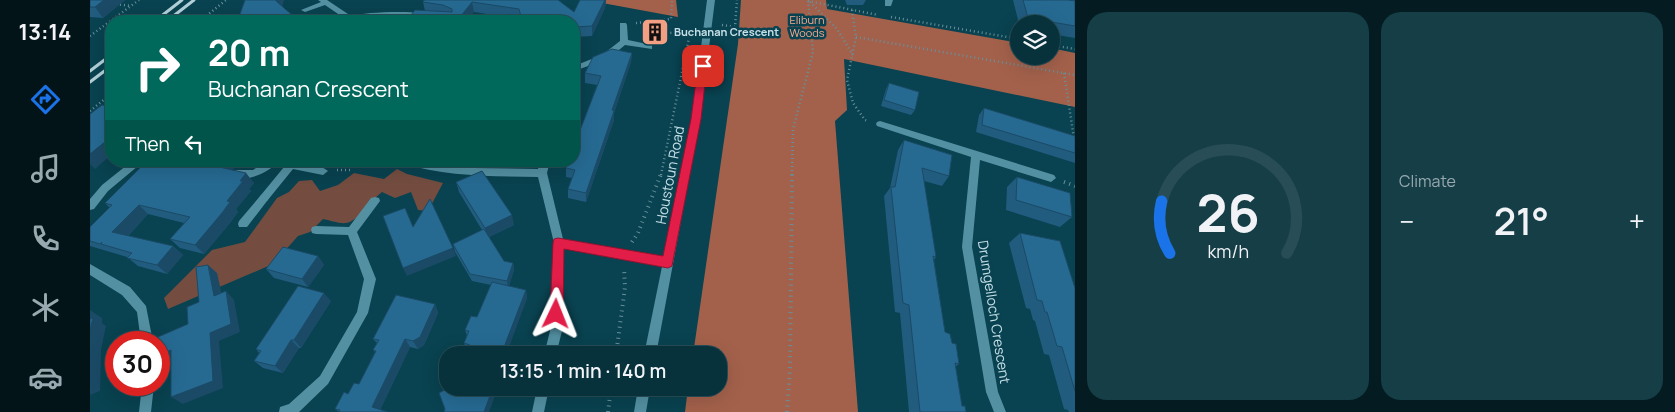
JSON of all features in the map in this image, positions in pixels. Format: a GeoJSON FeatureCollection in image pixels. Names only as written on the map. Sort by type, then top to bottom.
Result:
{"type":"FeatureCollection","features":[{"type":"Feature","properties":{"kind":"street","name":"Houstoun Road"},"geometry":{"type":"LineString","coordinates":[[652,346],[696,119],[711,0]]}},
{"type":"Feature","properties":{"kind":"street"},"geometry":{"type":"LineString","coordinates":[[305,10],[323,2],[340,15]]}},
{"type":"Feature","properties":{"kind":"street"},"geometry":{"type":"LineString","coordinates":[[385,15],[410,15]]}},
{"type":"Feature","properties":{"kind":"street"},"geometry":{"type":"LineString","coordinates":[[623,25],[624,42]]}},
{"type":"Feature","properties":{"kind":"street"},"geometry":{"type":"LineString","coordinates":[[580,67],[605,57],[624,42],[649,47]]}},
{"type":"Feature","properties":{"kind":"street"},"geometry":{"type":"LineString","coordinates":[[880,124],[1051,178]]}},
{"type":"Feature","properties":{"kind":"street","name":"Drumgelloch Crescent"},"geometry":{"type":"LineString","coordinates":[[976,155],[967,247],[992,392],[1000,412]]}},
{"type":"Feature","properties":{"kind":"street"},"geometry":{"type":"LineString","coordinates":[[90,206],[105,188],[131,167]]}},
{"type":"Feature","properties":{"kind":"street"},"geometry":{"type":"LineString","coordinates":[[234,173],[248,176],[260,172],[265,167]]}},
{"type":"Feature","properties":{"kind":"street"},"geometry":{"type":"LineString","coordinates":[[243,224],[289,167]]}},
{"type":"Feature","properties":{"kind":"street"},"geometry":{"type":"LineString","coordinates":[[297,167],[323,171]]}},
{"type":"Feature","properties":{"kind":"street"},"geometry":{"type":"LineString","coordinates":[[430,167],[469,172],[542,173]]}},
{"type":"Feature","properties":{"kind":"street"},"geometry":{"type":"LineString","coordinates":[[544,167],[542,173],[558,243],[556,331],[552,346]]}},
{"type":"Feature","properties":{"kind":"street"},"geometry":{"type":"LineString","coordinates":[[352,231],[375,202]]}},
{"type":"Feature","properties":{"kind":"street"},"geometry":{"type":"LineString","coordinates":[[316,230],[352,231]]}},
{"type":"Feature","properties":{"kind":"street"},"geometry":{"type":"LineString","coordinates":[[285,412],[293,409],[324,380],[362,314],[370,279],[352,231]]}},
{"type":"Feature","properties":{"kind":"street"},"geometry":{"type":"LineString","coordinates":[[558,243],[668,262]]}},
{"type":"Feature","properties":{"kind":"street"},"geometry":{"type":"LineString","coordinates":[[90,269],[126,291],[142,310],[145,331]]}},
{"type":"Feature","properties":{"kind":"street"},"geometry":{"type":"LineString","coordinates":[[145,412],[147,396]]}},
{"type":"Feature","properties":{"kind":"street"},"geometry":{"type":"LineString","coordinates":[[538,412],[541,396]]}},
{"type":"Feature","properties":{"kind":"street"},"geometry":{"type":"LineString","coordinates":[[640,412],[643,396]]}},
{"type":"Feature","properties":{"kind":"path"},"geometry":{"type":"LineString","coordinates":[[119,15],[139,0]]}},
{"type":"Feature","properties":{"kind":"path"},"geometry":{"type":"LineString","coordinates":[[207,15],[226,0]]}},
{"type":"Feature","properties":{"kind":"path"},"geometry":{"type":"LineString","coordinates":[[623,25],[670,19],[672,0]]}},
{"type":"Feature","properties":{"kind":"path"},"geometry":{"type":"LineString","coordinates":[[649,47],[670,33],[708,27],[735,27],[737,0]]}},
{"type":"Feature","properties":{"kind":"path"},"geometry":{"type":"LineString","coordinates":[[808,0],[852,10],[1010,37]]}},
{"type":"Feature","properties":{"kind":"path"},"geometry":{"type":"LineString","coordinates":[[808,0],[838,29],[853,55]]}},
{"type":"Feature","properties":{"kind":"path"},"geometry":{"type":"LineString","coordinates":[[787,412],[790,360],[793,129],[814,52],[808,0]]}},
{"type":"Feature","properties":{"kind":"path"},"geometry":{"type":"LineString","coordinates":[[114,4],[131,6]]}},
{"type":"Feature","properties":{"kind":"path"},"geometry":{"type":"LineString","coordinates":[[852,10],[856,37],[846,80],[853,103],[865,120],[880,124]]}},
{"type":"Feature","properties":{"kind":"path"},"geometry":{"type":"LineString","coordinates":[[617,346],[625,287],[624,254],[638,232],[662,172],[692,22]]}},
{"type":"Feature","properties":{"kind":"path"},"geometry":{"type":"LineString","coordinates":[[90,36],[105,25]]}},
{"type":"Feature","properties":{"kind":"path"},"geometry":{"type":"LineString","coordinates":[[856,37],[1075,75]]}},
{"type":"Feature","properties":{"kind":"path"},"geometry":{"type":"LineString","coordinates":[[1060,46],[1075,49]]}},
{"type":"Feature","properties":{"kind":"path"},"geometry":{"type":"LineString","coordinates":[[1064,73],[1075,144]]}},
{"type":"Feature","properties":{"kind":"path"},"geometry":{"type":"LineString","coordinates":[[90,111],[105,99]]}},
{"type":"Feature","properties":{"kind":"path"},"geometry":{"type":"LineString","coordinates":[[323,171],[346,169],[354,171]]}},
{"type":"Feature","properties":{"kind":"path"},"geometry":{"type":"LineString","coordinates":[[608,412],[610,396]]}},
{"type":"Feature","properties":{"kind":"shaded area"},"geometry":{"type":"Polygon","coordinates":[[[397,169],[407,174],[443,183],[428,211],[418,210],[411,192],[395,198],[382,192],[351,221],[341,223],[323,219],[310,232],[298,236],[273,264],[168,309],[164,298],[212,250],[245,242],[277,198],[289,192],[299,181],[312,180],[320,191],[338,185],[354,173],[384,179],[397,169]]]}},
{"type":"Feature","properties":{"kind":"green space"},"geometry":{"type":"Polygon","coordinates":[[[586,0],[676,0],[678,17],[586,0]]]}},
{"type":"Feature","properties":{"kind":"green space","name":"Eliburn Woods"},"geometry":{"type":"Polygon","coordinates":[[[741,0],[826,0],[827,9],[1010,41],[1010,65],[1060,65],[1060,50],[1075,53],[1075,107],[844,59],[847,110],[835,121],[858,412],[685,412],[687,396],[727,396],[727,346],[694,346],[738,44],[741,0]]]}},
{"type":"Feature","properties":{"kind":"building"},"geometry":{"type":"Polygon","coordinates":[[[90,0],[104,0],[95,7],[90,7],[90,0]]]}},
{"type":"Feature","properties":{"kind":"building"},"geometry":{"type":"Polygon","coordinates":[[[245,0],[276,0],[292,15],[238,15],[240,14],[245,0]]]}},
{"type":"Feature","properties":{"kind":"building"},"geometry":{"type":"Polygon","coordinates":[[[424,0],[558,0],[574,12],[580,0],[605,0],[592,26],[580,27],[580,15],[521,15],[519,9],[472,2],[462,15],[411,15],[415,10],[452,12],[452,9],[443,5],[423,2],[424,0]]]}},
{"type":"Feature","properties":{"kind":"building"},"geometry":{"type":"Polygon","coordinates":[[[1023,0],[1075,1],[1075,26],[1060,23],[1060,15],[1027,15],[1023,0]]]}},
{"type":"Feature","properties":{"kind":"building"},"geometry":{"type":"Polygon","coordinates":[[[612,49],[632,53],[586,193],[568,189],[575,170],[566,168],[580,167],[580,130],[601,76],[585,73],[593,57],[612,49]]]}},
{"type":"Feature","properties":{"kind":"building"},"geometry":{"type":"Polygon","coordinates":[[[889,83],[919,92],[915,110],[884,100],[889,83]]]}},
{"type":"Feature","properties":{"kind":"building"},"geometry":{"type":"Polygon","coordinates":[[[102,105],[105,106],[105,142],[90,154],[90,114],[102,105]]]}},
{"type":"Feature","properties":{"kind":"building"},"geometry":{"type":"Polygon","coordinates":[[[984,108],[1075,136],[1075,153],[982,125],[984,108]]]}},
{"type":"Feature","properties":{"kind":"building"},"geometry":{"type":"Polygon","coordinates":[[[904,140],[952,155],[949,176],[922,168],[936,257],[933,256],[945,332],[950,334],[952,343],[956,344],[959,364],[955,363],[962,406],[965,406],[966,412],[920,412],[909,305],[903,303],[891,187],[895,187],[904,140]]]}},
{"type":"Feature","properties":{"kind":"building"},"geometry":{"type":"Polygon","coordinates":[[[141,167],[219,167],[246,173],[240,181],[243,181],[227,201],[230,202],[195,245],[170,239],[190,217],[139,205],[112,232],[173,246],[157,265],[127,258],[132,253],[101,244],[102,242],[100,244],[90,241],[90,227],[112,205],[105,203],[141,167]]]}},
{"type":"Feature","properties":{"kind":"building"},"geometry":{"type":"Polygon","coordinates":[[[482,171],[512,215],[485,228],[456,182],[482,171]]]}},
{"type":"Feature","properties":{"kind":"building"},"geometry":{"type":"Polygon","coordinates":[[[1017,177],[1070,193],[1072,217],[1016,200],[1017,177]]]}},
{"type":"Feature","properties":{"kind":"building"},"geometry":{"type":"Polygon","coordinates":[[[430,199],[453,248],[403,268],[383,216],[405,208],[413,227],[430,199]]]}},
{"type":"Feature","properties":{"kind":"building"},"geometry":{"type":"Polygon","coordinates":[[[484,229],[504,261],[513,263],[507,281],[470,274],[453,244],[484,229]]]}},
{"type":"Feature","properties":{"kind":"building"},"geometry":{"type":"Polygon","coordinates":[[[1020,233],[1060,241],[1075,288],[1075,391],[1062,347],[1057,346],[1042,301],[1037,300],[1020,233]]]}},
{"type":"Feature","properties":{"kind":"building"},"geometry":{"type":"Polygon","coordinates":[[[283,247],[318,256],[302,279],[266,269],[283,247]]]}},
{"type":"Feature","properties":{"kind":"building"},"geometry":{"type":"Polygon","coordinates":[[[208,265],[214,296],[226,291],[231,324],[210,333],[213,381],[171,397],[170,332],[188,324],[187,307],[199,302],[196,267],[208,265]]]}},
{"type":"Feature","properties":{"kind":"building"},"geometry":{"type":"Polygon","coordinates":[[[492,282],[526,290],[504,346],[470,346],[464,343],[469,331],[465,330],[471,316],[477,317],[492,282]]]}},
{"type":"Feature","properties":{"kind":"building"},"geometry":{"type":"Polygon","coordinates":[[[298,286],[324,293],[275,366],[254,361],[261,351],[256,349],[298,286]]]}},
{"type":"Feature","properties":{"kind":"building"},"geometry":{"type":"Polygon","coordinates":[[[396,295],[435,304],[420,337],[413,341],[405,339],[372,407],[388,412],[339,412],[340,410],[335,409],[344,392],[348,394],[354,383],[359,384],[376,351],[373,350],[379,340],[373,339],[396,295]]]}},
{"type":"Feature","properties":{"kind":"building"},"geometry":{"type":"Polygon","coordinates":[[[93,318],[90,330],[90,319],[93,318]]]}},
{"type":"Feature","properties":{"kind":"building"},"geometry":{"type":"Polygon","coordinates":[[[440,396],[490,396],[484,412],[444,412],[445,409],[440,396]]]}},
{"type":"Feature","properties":{"kind":"railway"},"geometry":{"type":"LineString","coordinates":[[163,15],[182,0]]}},
{"type":"Feature","properties":{"kind":"railway"},"geometry":{"type":"LineString","coordinates":[[175,15],[194,0]]}},
{"type":"Feature","properties":{"kind":"railway"},"geometry":{"type":"LineString","coordinates":[[90,71],[105,60]]}},
{"type":"Feature","properties":{"kind":"railway"},"geometry":{"type":"LineString","coordinates":[[90,82],[105,71]]}},
{"type":"Feature","properties":{"kind":"place","name":"Buchanan Crescent"},"geometry":{"type":"Point","coordinates":[655,32]}},
{"type":"Feature","properties":{"kind":"route"},"geometry":{"type":"LineString","coordinates":[[556,314],[558,243],[668,262],[696,119],[703,66]]}}]}
